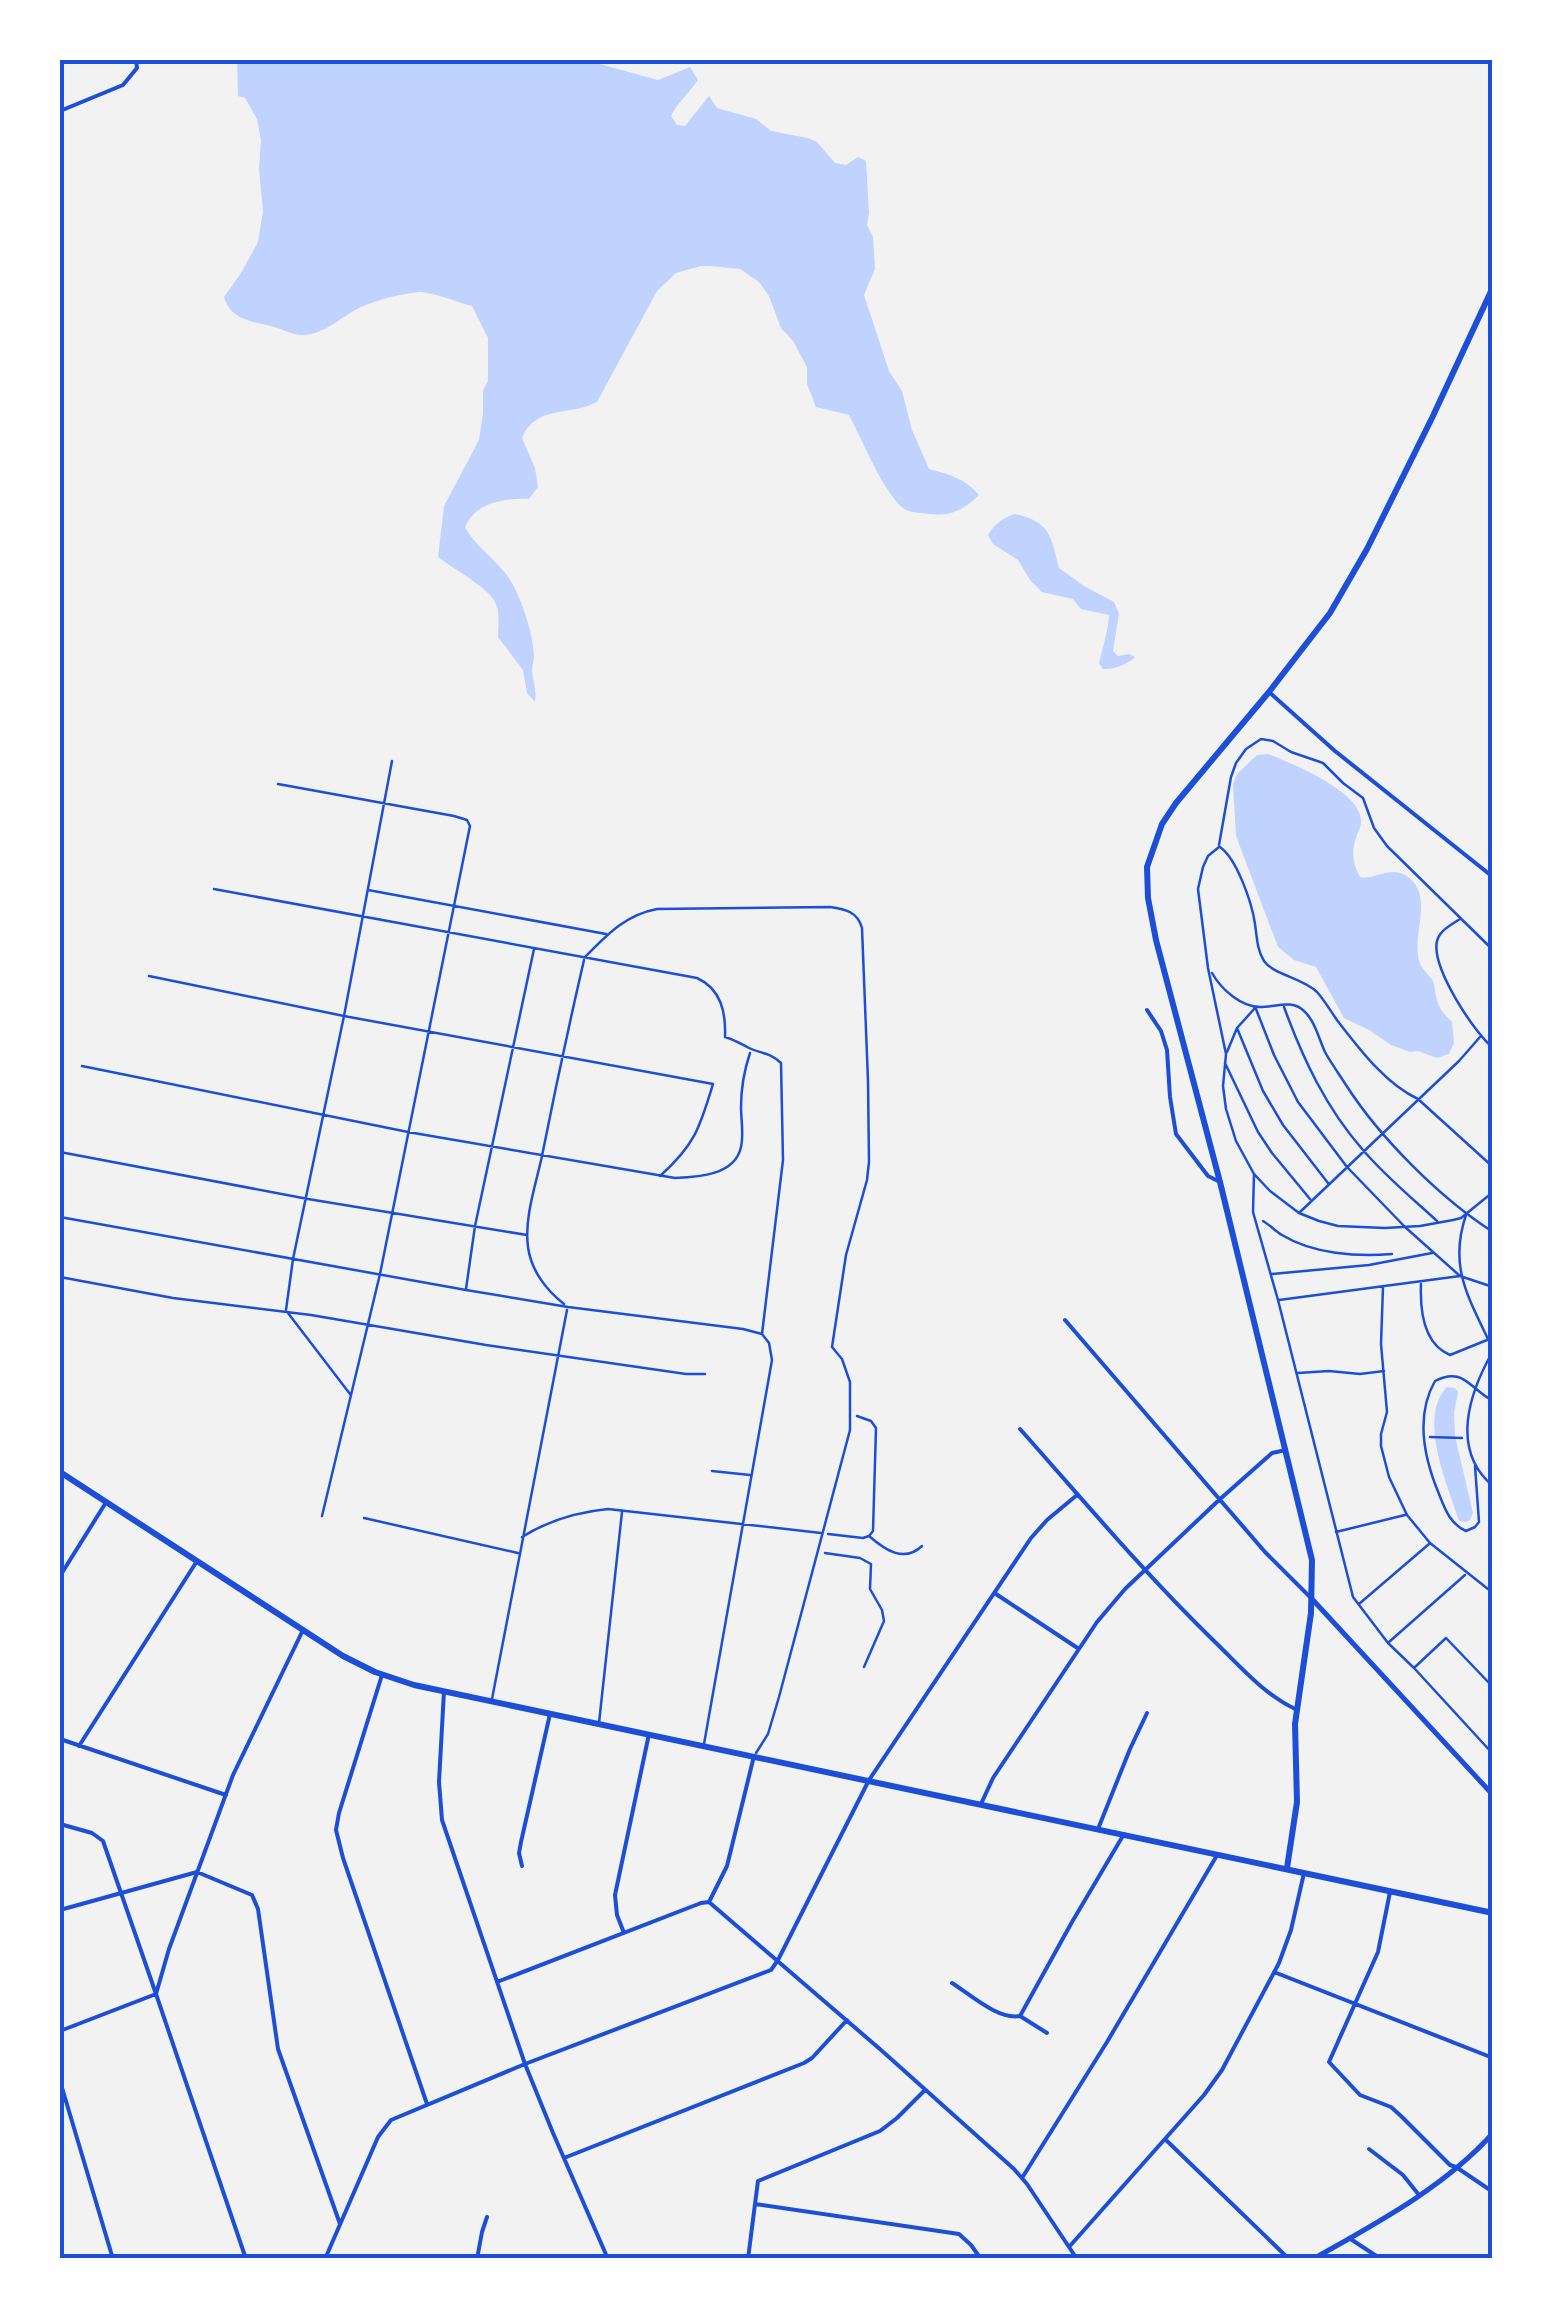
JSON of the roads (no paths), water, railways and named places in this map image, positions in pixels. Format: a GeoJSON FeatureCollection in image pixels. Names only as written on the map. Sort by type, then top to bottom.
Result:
{"type":"FeatureCollection","features":[{"type":"Feature","properties":{"kind":"main road"},"geometry":{"type":"LineString","coordinates":[[1287,1868],[1297,1802],[1297,1710],[1312,1598],[1310,1548],[1153,928],[1147,867],[1162,824],[1176,803],[1330,613],[1432,418],[1493,287]]}},
{"type":"Feature","properties":{"kind":"main road"},"geometry":{"type":"LineString","coordinates":[[60,1472],[343,1656],[414,1685],[1493,1914]]}},
{"type":"Feature","properties":{"kind":"street"},"geometry":{"type":"LineString","coordinates":[[60,110],[122,85],[137,68],[136,60]]}},
{"type":"Feature","properties":{"kind":"street"},"geometry":{"type":"LineString","coordinates":[[1269,692],[1335,751],[1493,877]]}},
{"type":"Feature","properties":{"kind":"street"},"geometry":{"type":"LineString","coordinates":[[1148,1010],[1166,1050],[1176,1134],[1208,1176],[1220,1182]]}},
{"type":"Feature","properties":{"kind":"street"},"geometry":{"type":"LineString","coordinates":[[1065,1320],[1264,1552],[1312,1598],[1493,1794]]}},
{"type":"Feature","properties":{"kind":"street"},"geometry":{"type":"LineString","coordinates":[[1020,1429],[1145,1571],[1271,1696],[1297,1710]]}},
{"type":"Feature","properties":{"kind":"street"},"geometry":{"type":"LineString","coordinates":[[981,1804],[993,1778],[1116,1598],[1218,1500],[1272,1453],[1286,1450]]}},
{"type":"Feature","properties":{"kind":"street"},"geometry":{"type":"LineString","coordinates":[[325,2259],[385,2124],[525,2064],[771,1970],[869,1780],[1040,1528],[1077,1494]]}},
{"type":"Feature","properties":{"kind":"street"},"geometry":{"type":"LineString","coordinates":[[60,1576],[106,1502]]}},
{"type":"Feature","properties":{"kind":"street"},"geometry":{"type":"LineString","coordinates":[[80,1746],[197,1561]]}},
{"type":"Feature","properties":{"kind":"street"},"geometry":{"type":"LineString","coordinates":[[996,1594],[1079,1649]]}},
{"type":"Feature","properties":{"kind":"street"},"geometry":{"type":"LineString","coordinates":[[156,1994],[233,1775],[304,1629]]}},
{"type":"Feature","properties":{"kind":"street"},"geometry":{"type":"LineString","coordinates":[[385,1676],[343,1798],[336,1830],[427,2104]]}},
{"type":"Feature","properties":{"kind":"street"},"geometry":{"type":"LineString","coordinates":[[444,1691],[440,1809],[525,2064],[608,2259]]}},
{"type":"Feature","properties":{"kind":"street"},"geometry":{"type":"LineString","coordinates":[[522,1866],[520,1842],[550,1713]]}},
{"type":"Feature","properties":{"kind":"street"},"geometry":{"type":"LineString","coordinates":[[1098,1829],[1148,1713]]}},
{"type":"Feature","properties":{"kind":"street"},"geometry":{"type":"LineString","coordinates":[[624,1933],[615,1895],[649,1734]]}},
{"type":"Feature","properties":{"kind":"street"},"geometry":{"type":"LineString","coordinates":[[60,1739],[226,1796]]}},
{"type":"Feature","properties":{"kind":"street"},"geometry":{"type":"LineString","coordinates":[[710,1902],[726,1866],[754,1756]]}},
{"type":"Feature","properties":{"kind":"street"},"geometry":{"type":"LineString","coordinates":[[60,1824],[92,1833],[104,1842],[246,2259]]}},
{"type":"Feature","properties":{"kind":"street"},"geometry":{"type":"LineString","coordinates":[[952,1984],[996,2011],[1013,2018],[1020,2016],[1124,1834]]}},
{"type":"Feature","properties":{"kind":"street"},"geometry":{"type":"LineString","coordinates":[[1022,2178],[1217,1854]]}},
{"type":"Feature","properties":{"kind":"street"},"geometry":{"type":"LineString","coordinates":[[60,1910],[197,1872],[246,1892],[256,1901],[278,2048],[340,2224]]}},
{"type":"Feature","properties":{"kind":"street"},"geometry":{"type":"LineString","coordinates":[[1069,2247],[1222,2070],[1286,1948],[1304,1873]]}},
{"type":"Feature","properties":{"kind":"street"},"geometry":{"type":"LineString","coordinates":[[1390,1892],[1378,1952],[1329,2062],[1353,2089],[1390,2108],[1450,2165],[1493,2192]]}},
{"type":"Feature","properties":{"kind":"street"},"geometry":{"type":"LineString","coordinates":[[498,1982],[710,1902],[986,2142],[1022,2178],[1077,2259]]}},
{"type":"Feature","properties":{"kind":"street"},"geometry":{"type":"LineString","coordinates":[[1274,1972],[1493,2058]]}},
{"type":"Feature","properties":{"kind":"street"},"geometry":{"type":"LineString","coordinates":[[60,2031],[156,1994]]}},
{"type":"Feature","properties":{"kind":"street"},"geometry":{"type":"LineString","coordinates":[[1020,2016],[1047,2033]]}},
{"type":"Feature","properties":{"kind":"street"},"geometry":{"type":"LineString","coordinates":[[564,2158],[804,2063],[847,2020]]}},
{"type":"Feature","properties":{"kind":"street"},"geometry":{"type":"LineString","coordinates":[[60,2082],[113,2259]]}},
{"type":"Feature","properties":{"kind":"street"},"geometry":{"type":"LineString","coordinates":[[748,2259],[758,2182],[888,2126],[926,2089]]}},
{"type":"Feature","properties":{"kind":"street"},"geometry":{"type":"LineString","coordinates":[[1313,2259],[1419,2195],[1493,2133]]}},
{"type":"Feature","properties":{"kind":"street"},"geometry":{"type":"LineString","coordinates":[[1165,2139],[1289,2259]]}},
{"type":"Feature","properties":{"kind":"street"},"geometry":{"type":"LineString","coordinates":[[1369,2148],[1403,2175],[1419,2195]]}},
{"type":"Feature","properties":{"kind":"street"},"geometry":{"type":"LineString","coordinates":[[755,2204],[959,2234],[980,2259]]}},
{"type":"Feature","properties":{"kind":"street"},"geometry":{"type":"LineString","coordinates":[[477,2259],[487,2217]]}},
{"type":"Feature","properties":{"kind":"street"},"geometry":{"type":"LineString","coordinates":[[1349,2238],[1382,2259]]}},
{"type":"Feature","properties":{"kind":"lane"},"geometry":{"type":"LineString","coordinates":[[1226,1054],[1208,968],[1199,877],[1208,856],[1219,846],[1236,763],[1254,742],[1273,741],[1291,752],[1323,762],[1363,798],[1374,828],[1387,846],[1493,950]]}},
{"type":"Feature","properties":{"kind":"lane"},"geometry":{"type":"LineString","coordinates":[[351,1395],[286,1311],[392,761]]}},
{"type":"Feature","properties":{"kind":"lane"},"geometry":{"type":"LineString","coordinates":[[278,784],[454,816],[467,820],[470,835],[380,1274],[322,1516]]}},
{"type":"Feature","properties":{"kind":"lane"},"geometry":{"type":"LineString","coordinates":[[1219,846],[1236,867],[1261,956],[1268,967],[1316,990],[1379,1068],[1493,1167]]}},
{"type":"Feature","properties":{"kind":"lane"},"geometry":{"type":"LineString","coordinates":[[214,889],[698,978],[708,983],[720,1002],[726,1037],[777,1058],[782,1074],[783,1160],[762,1334]]}},
{"type":"Feature","properties":{"kind":"lane"},"geometry":{"type":"LineString","coordinates":[[367,890],[607,934]]}},
{"type":"Feature","properties":{"kind":"lane"},"geometry":{"type":"LineString","coordinates":[[568,1307],[542,1282],[528,1250],[527,1235],[584,958],[607,934],[634,916],[657,909],[830,906],[854,914],[860,922],[866,988],[870,1148],[866,1180],[846,1256],[832,1346],[846,1367],[851,1395],[850,1430],[779,1698],[768,1734],[754,1756]]}},
{"type":"Feature","properties":{"kind":"lane"},"geometry":{"type":"LineString","coordinates":[[1462,919],[1439,935],[1438,958],[1445,978],[1480,1037],[1493,1048]]}},
{"type":"Feature","properties":{"kind":"lane"},"geometry":{"type":"LineString","coordinates":[[466,1290],[475,1226],[534,948]]}},
{"type":"Feature","properties":{"kind":"lane"},"geometry":{"type":"LineString","coordinates":[[1208,968],[1228,993],[1256,1008],[1295,1004],[1309,1016],[1328,1058],[1383,1133],[1466,1214],[1493,1232]]}},
{"type":"Feature","properties":{"kind":"lane"},"geometry":{"type":"LineString","coordinates":[[149,976],[713,1084],[694,1140],[660,1176]]}},
{"type":"Feature","properties":{"kind":"lane"},"geometry":{"type":"LineString","coordinates":[[1283,1005],[1304,1060],[1346,1129],[1364,1152],[1438,1222]]}},
{"type":"Feature","properties":{"kind":"lane"},"geometry":{"type":"LineString","coordinates":[[1256,1008],[1237,1028],[1224,1062],[1223,1086],[1230,1125],[1242,1155],[1270,1191],[1299,1213],[1319,1222],[1385,1228],[1460,1218],[1493,1192]]}},
{"type":"Feature","properties":{"kind":"lane"},"geometry":{"type":"LineString","coordinates":[[1256,1008],[1298,1102],[1346,1167],[1460,1276],[1493,1287]]}},
{"type":"Feature","properties":{"kind":"lane"},"geometry":{"type":"LineString","coordinates":[[1237,1028],[1263,1092],[1329,1184]]}},
{"type":"Feature","properties":{"kind":"lane"},"geometry":{"type":"LineString","coordinates":[[1299,1213],[1480,1037]]}},
{"type":"Feature","properties":{"kind":"lane"},"geometry":{"type":"LineString","coordinates":[[82,1066],[408,1132],[688,1178],[716,1173],[737,1158],[742,1141],[744,1074],[750,1050]]}},
{"type":"Feature","properties":{"kind":"lane"},"geometry":{"type":"LineString","coordinates":[[1224,1062],[1258,1132],[1312,1202]]}},
{"type":"Feature","properties":{"kind":"lane"},"geometry":{"type":"LineString","coordinates":[[60,1152],[527,1235]]}},
{"type":"Feature","properties":{"kind":"lane"},"geometry":{"type":"LineString","coordinates":[[1254,1174],[1254,1216],[1353,1597],[1388,1643],[1493,1754]]}},
{"type":"Feature","properties":{"kind":"lane"},"geometry":{"type":"LineString","coordinates":[[1466,1214],[1458,1246],[1460,1276],[1493,1344]]}},
{"type":"Feature","properties":{"kind":"lane"},"geometry":{"type":"LineString","coordinates":[[60,1217],[466,1290],[762,1334],[770,1343],[772,1360],[704,1745]]}},
{"type":"Feature","properties":{"kind":"lane"},"geometry":{"type":"LineString","coordinates":[[1270,1274],[1369,1264],[1434,1252]]}},
{"type":"Feature","properties":{"kind":"lane"},"geometry":{"type":"LineString","coordinates":[[60,1276],[208,1304],[286,1311],[704,1374]]}},
{"type":"Feature","properties":{"kind":"lane"},"geometry":{"type":"LineString","coordinates":[[1278,1300],[1460,1276]]}},
{"type":"Feature","properties":{"kind":"lane"},"geometry":{"type":"LineString","coordinates":[[1420,1282],[1420,1305],[1429,1336],[1442,1352],[1450,1354],[1488,1339]]}},
{"type":"Feature","properties":{"kind":"lane"},"geometry":{"type":"LineString","coordinates":[[1383,1288],[1381,1344],[1387,1412],[1381,1446],[1389,1477],[1406,1515],[1430,1543],[1493,1593]]}},
{"type":"Feature","properties":{"kind":"lane"},"geometry":{"type":"LineString","coordinates":[[492,1701],[568,1307]]}},
{"type":"Feature","properties":{"kind":"lane"},"geometry":{"type":"LineString","coordinates":[[1493,1351],[1483,1368],[1466,1423],[1475,1466],[1493,1486]]}},
{"type":"Feature","properties":{"kind":"lane"},"geometry":{"type":"LineString","coordinates":[[1296,1374],[1384,1371]]}},
{"type":"Feature","properties":{"kind":"lane"},"geometry":{"type":"LineString","coordinates":[[1475,1466],[1479,1522],[1466,1531],[1453,1523],[1427,1460],[1425,1404],[1435,1381],[1444,1376],[1469,1383],[1493,1401]]}},
{"type":"Feature","properties":{"kind":"lane"},"geometry":{"type":"LineString","coordinates":[[712,1471],[751,1476]]}},
{"type":"Feature","properties":{"kind":"lane"},"geometry":{"type":"LineString","coordinates":[[521,1538],[573,1514],[622,1510],[821,1533]]}},
{"type":"Feature","properties":{"kind":"lane"},"geometry":{"type":"LineString","coordinates":[[599,1723],[622,1510]]}},
{"type":"Feature","properties":{"kind":"lane"},"geometry":{"type":"LineString","coordinates":[[1336,1532],[1406,1515]]}},
{"type":"Feature","properties":{"kind":"lane"},"geometry":{"type":"LineString","coordinates":[[364,1518],[521,1553]]}},
{"type":"Feature","properties":{"kind":"lane"},"geometry":{"type":"LineString","coordinates":[[1358,1605],[1430,1543]]}},
{"type":"Feature","properties":{"kind":"lane"},"geometry":{"type":"LineString","coordinates":[[1388,1643],[1467,1574]]}},
{"type":"Feature","properties":{"kind":"lane"},"geometry":{"type":"LineString","coordinates":[[1414,1668],[1446,1638],[1493,1687]]}},
{"type":"Feature","properties":{"kind":"water"},"geometry":{"type":"Polygon","coordinates":[[[237,60],[585,60],[658,80],[690,67],[698,80],[671,116],[677,125],[685,126],[709,96],[717,108],[756,119],[771,131],[817,142],[835,163],[846,165],[858,157],[866,161],[867,225],[873,237],[875,269],[864,295],[889,371],[902,391],[912,430],[929,469],[957,478],[979,495],[951,513],[906,510],[882,481],[849,415],[816,407],[807,384],[807,367],[781,328],[759,282],[740,269],[701,266],[676,273],[657,291],[597,402],[545,416],[528,428],[522,438],[535,468],[538,487],[529,499],[492,503],[476,512],[465,527],[506,574],[521,602],[533,646],[535,702],[527,693],[523,670],[498,637],[498,612],[493,598],[438,557],[444,506],[479,440],[483,390],[488,381],[488,338],[472,306],[425,292],[404,294],[366,305],[318,332],[300,335],[244,319],[227,305],[224,297],[258,242],[263,211],[261,141],[257,119],[245,98],[238,96],[237,60]]]}},
{"type":"Feature","properties":{"kind":"water"},"geometry":{"type":"Polygon","coordinates":[[[1015,514],[1043,526],[1059,568],[1114,602],[1119,614],[1113,651],[1118,656],[1135,657],[1132,660],[1103,669],[1099,663],[1109,615],[1081,609],[1073,599],[1042,592],[1018,560],[993,544],[990,531],[1015,514]]]}},
{"type":"Feature","properties":{"kind":"water"},"geometry":{"type":"Polygon","coordinates":[[[1268,754],[1324,780],[1351,800],[1361,823],[1353,853],[1360,877],[1394,872],[1414,882],[1421,901],[1419,959],[1433,981],[1440,1007],[1452,1022],[1454,1043],[1449,1054],[1437,1058],[1410,1052],[1344,1018],[1316,967],[1294,960],[1278,947],[1236,836],[1233,784],[1237,774],[1257,755],[1268,754]]]}},
{"type":"Feature","properties":{"kind":"water"},"geometry":{"type":"Polygon","coordinates":[[[1447,1387],[1458,1392],[1455,1436],[1473,1513],[1466,1522],[1459,1521],[1437,1450],[1435,1415],[1447,1387]]]}}]}
